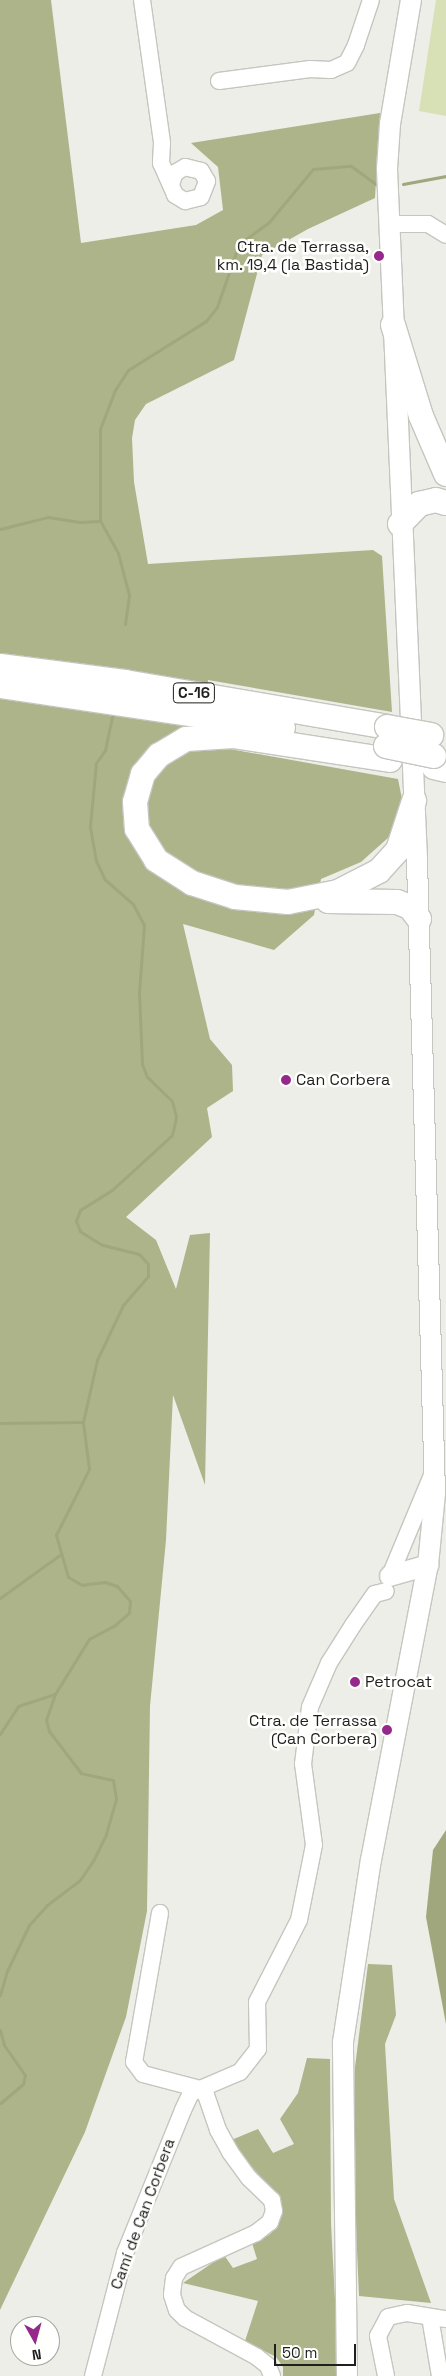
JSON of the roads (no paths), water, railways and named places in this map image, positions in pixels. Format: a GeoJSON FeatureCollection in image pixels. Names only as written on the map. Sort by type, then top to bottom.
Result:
{"type":"FeatureCollection","features":[{"type":"Feature","properties":{"kind":"highway"},"geometry":{"type":"LineString","coordinates":[[393,325],[418,407],[446,474]]}},
{"type":"Feature","properties":{"kind":"highway"},"geometry":{"type":"LineString","coordinates":[[400,524],[419,504],[436,500],[446,503]]}},
{"type":"Feature","properties":{"kind":"highway","name":"C-16"},"geometry":{"type":"LineString","coordinates":[[0,666],[124,682],[388,744]]}},
{"type":"Feature","properties":{"kind":"highway","name":"C-16"},"geometry":{"type":"LineString","coordinates":[[0,686],[236,719],[439,754]]}},
{"type":"Feature","properties":{"kind":"highway"},"geometry":{"type":"LineString","coordinates":[[418,919],[410,907],[397,902],[288,902],[252,900],[216,892],[182,878],[156,860],[140,837],[134,812],[139,782],[147,767],[180,741],[214,736],[388,744],[439,754]]}},
{"type":"Feature","properties":{"kind":"highway"},"geometry":{"type":"LineString","coordinates":[[288,902],[338,892],[379,871],[398,850],[414,801]]}},
{"type":"Feature","properties":{"kind":"main road"},"geometry":{"type":"LineString","coordinates":[[347,2376],[343,2042],[371,1860],[428,1565],[436,1463],[414,801],[400,524],[389,224],[389,132],[411,0]]}},
{"type":"Feature","properties":{"kind":"main road"},"geometry":{"type":"LineString","coordinates":[[393,1580],[428,1565]]}},
{"type":"Feature","properties":{"kind":"main road"},"geometry":{"type":"LineString","coordinates":[[393,1580],[417,1586],[421,1599]]}},
{"type":"Feature","properties":{"kind":"street"},"geometry":{"type":"LineString","coordinates":[[142,0],[162,143],[161,163],[175,195],[185,201],[201,197],[207,187],[205,176],[197,168],[185,167],[166,153],[162,143]]}},
{"type":"Feature","properties":{"kind":"street"},"geometry":{"type":"LineString","coordinates":[[219,81],[310,69],[331,70],[347,62],[356,45],[371,0]]}},
{"type":"Feature","properties":{"kind":"street"},"geometry":{"type":"LineString","coordinates":[[171,184],[175,173],[185,167]]}},
{"type":"Feature","properties":{"kind":"street"},"geometry":{"type":"LineString","coordinates":[[389,224],[428,224],[446,235]]}},
{"type":"Feature","properties":{"kind":"street"},"geometry":{"type":"LineString","coordinates":[[200,2089],[240,2072],[258,2049],[257,2002],[299,1920],[314,1845],[303,1764],[310,1707],[329,1663],[353,1625],[375,1594],[393,1580],[436,1463]]}},
{"type":"Feature","properties":{"kind":"street"},"geometry":{"type":"LineString","coordinates":[[160,1913],[134,2062],[143,2074],[200,2089],[206,2095],[218,2130],[230,2152],[249,2178],[272,2200],[274,2211],[270,2222],[256,2233],[194,2258],[182,2267],[174,2278],[172,2295],[177,2310],[185,2318],[258,2357],[268,2366],[272,2376]]}},
{"type":"Feature","properties":{"kind":"street","name":"Camí de Can Corbera"},"geometry":{"type":"LineString","coordinates":[[93,2376],[126,2253],[183,2110],[191,2093],[200,2089]]}},
{"type":"Feature","properties":{"kind":"street"},"geometry":{"type":"LineString","coordinates":[[386,2376],[378,2336],[382,2323],[397,2313],[438,2318],[440,2376]]}},
{"type":"Feature","properties":{"kind":"waterway"},"geometry":{"type":"LineString","coordinates":[[125,624],[129,595],[118,553],[100,521],[100,429],[115,390],[128,370],[206,321],[217,307],[239,244],[269,222],[313,169],[351,166],[376,184]]}},
{"type":"Feature","properties":{"kind":"waterway"},"geometry":{"type":"LineString","coordinates":[[403,184],[446,176]]}},
{"type":"Feature","properties":{"kind":"waterway"},"geometry":{"type":"LineString","coordinates":[[0,529],[48,517],[80,522],[100,521]]}},
{"type":"Feature","properties":{"kind":"waterway"},"geometry":{"type":"LineString","coordinates":[[0,1995],[7,1971],[29,1925],[47,1905],[80,1880],[93,1861],[106,1834],[116,1799],[113,1780],[81,1773],[49,1731],[46,1720],[55,1694],[89,1639],[115,1625],[129,1613],[130,1601],[117,1586],[105,1582],[82,1585],[68,1577],[56,1535],[89,1469],[83,1422],[97,1360],[123,1305],[148,1276],[148,1264],[139,1254],[102,1245],[80,1231],[76,1221],[80,1210],[112,1190],[172,1135],[176,1117],[172,1101],[147,1077],[142,1064],[139,993],[144,925],[133,904],[105,880],[96,861],[90,826],[96,763],[105,750],[112,716]]}},
{"type":"Feature","properties":{"kind":"waterway"},"geometry":{"type":"LineString","coordinates":[[0,1423],[83,1422]]}},
{"type":"Feature","properties":{"kind":"waterway"},"geometry":{"type":"LineString","coordinates":[[0,1598],[61,1554]]}},
{"type":"Feature","properties":{"kind":"waterway"},"geometry":{"type":"LineString","coordinates":[[0,1734],[18,1706],[55,1694]]}},
{"type":"Feature","properties":{"kind":"waterway"},"geometry":{"type":"LineString","coordinates":[[0,2030],[4,2045],[25,2075],[23,2084],[0,2103]]}},
{"type":"Feature","properties":{"kind":"place","name":"Ctra. de Terrassa, km. 19,4 (la Bastida)"},"geometry":{"type":"Point","coordinates":[379,256]}},
{"type":"Feature","properties":{"kind":"place","name":"Can Corbera"},"geometry":{"type":"Point","coordinates":[286,1080]}},
{"type":"Feature","properties":{"kind":"place","name":"Petrocat"},"geometry":{"type":"Point","coordinates":[355,1682]}},
{"type":"Feature","properties":{"kind":"place","name":"Ctra. de Terrassa (Can Corbera)"},"geometry":{"type":"Point","coordinates":[387,1730]}}]}
